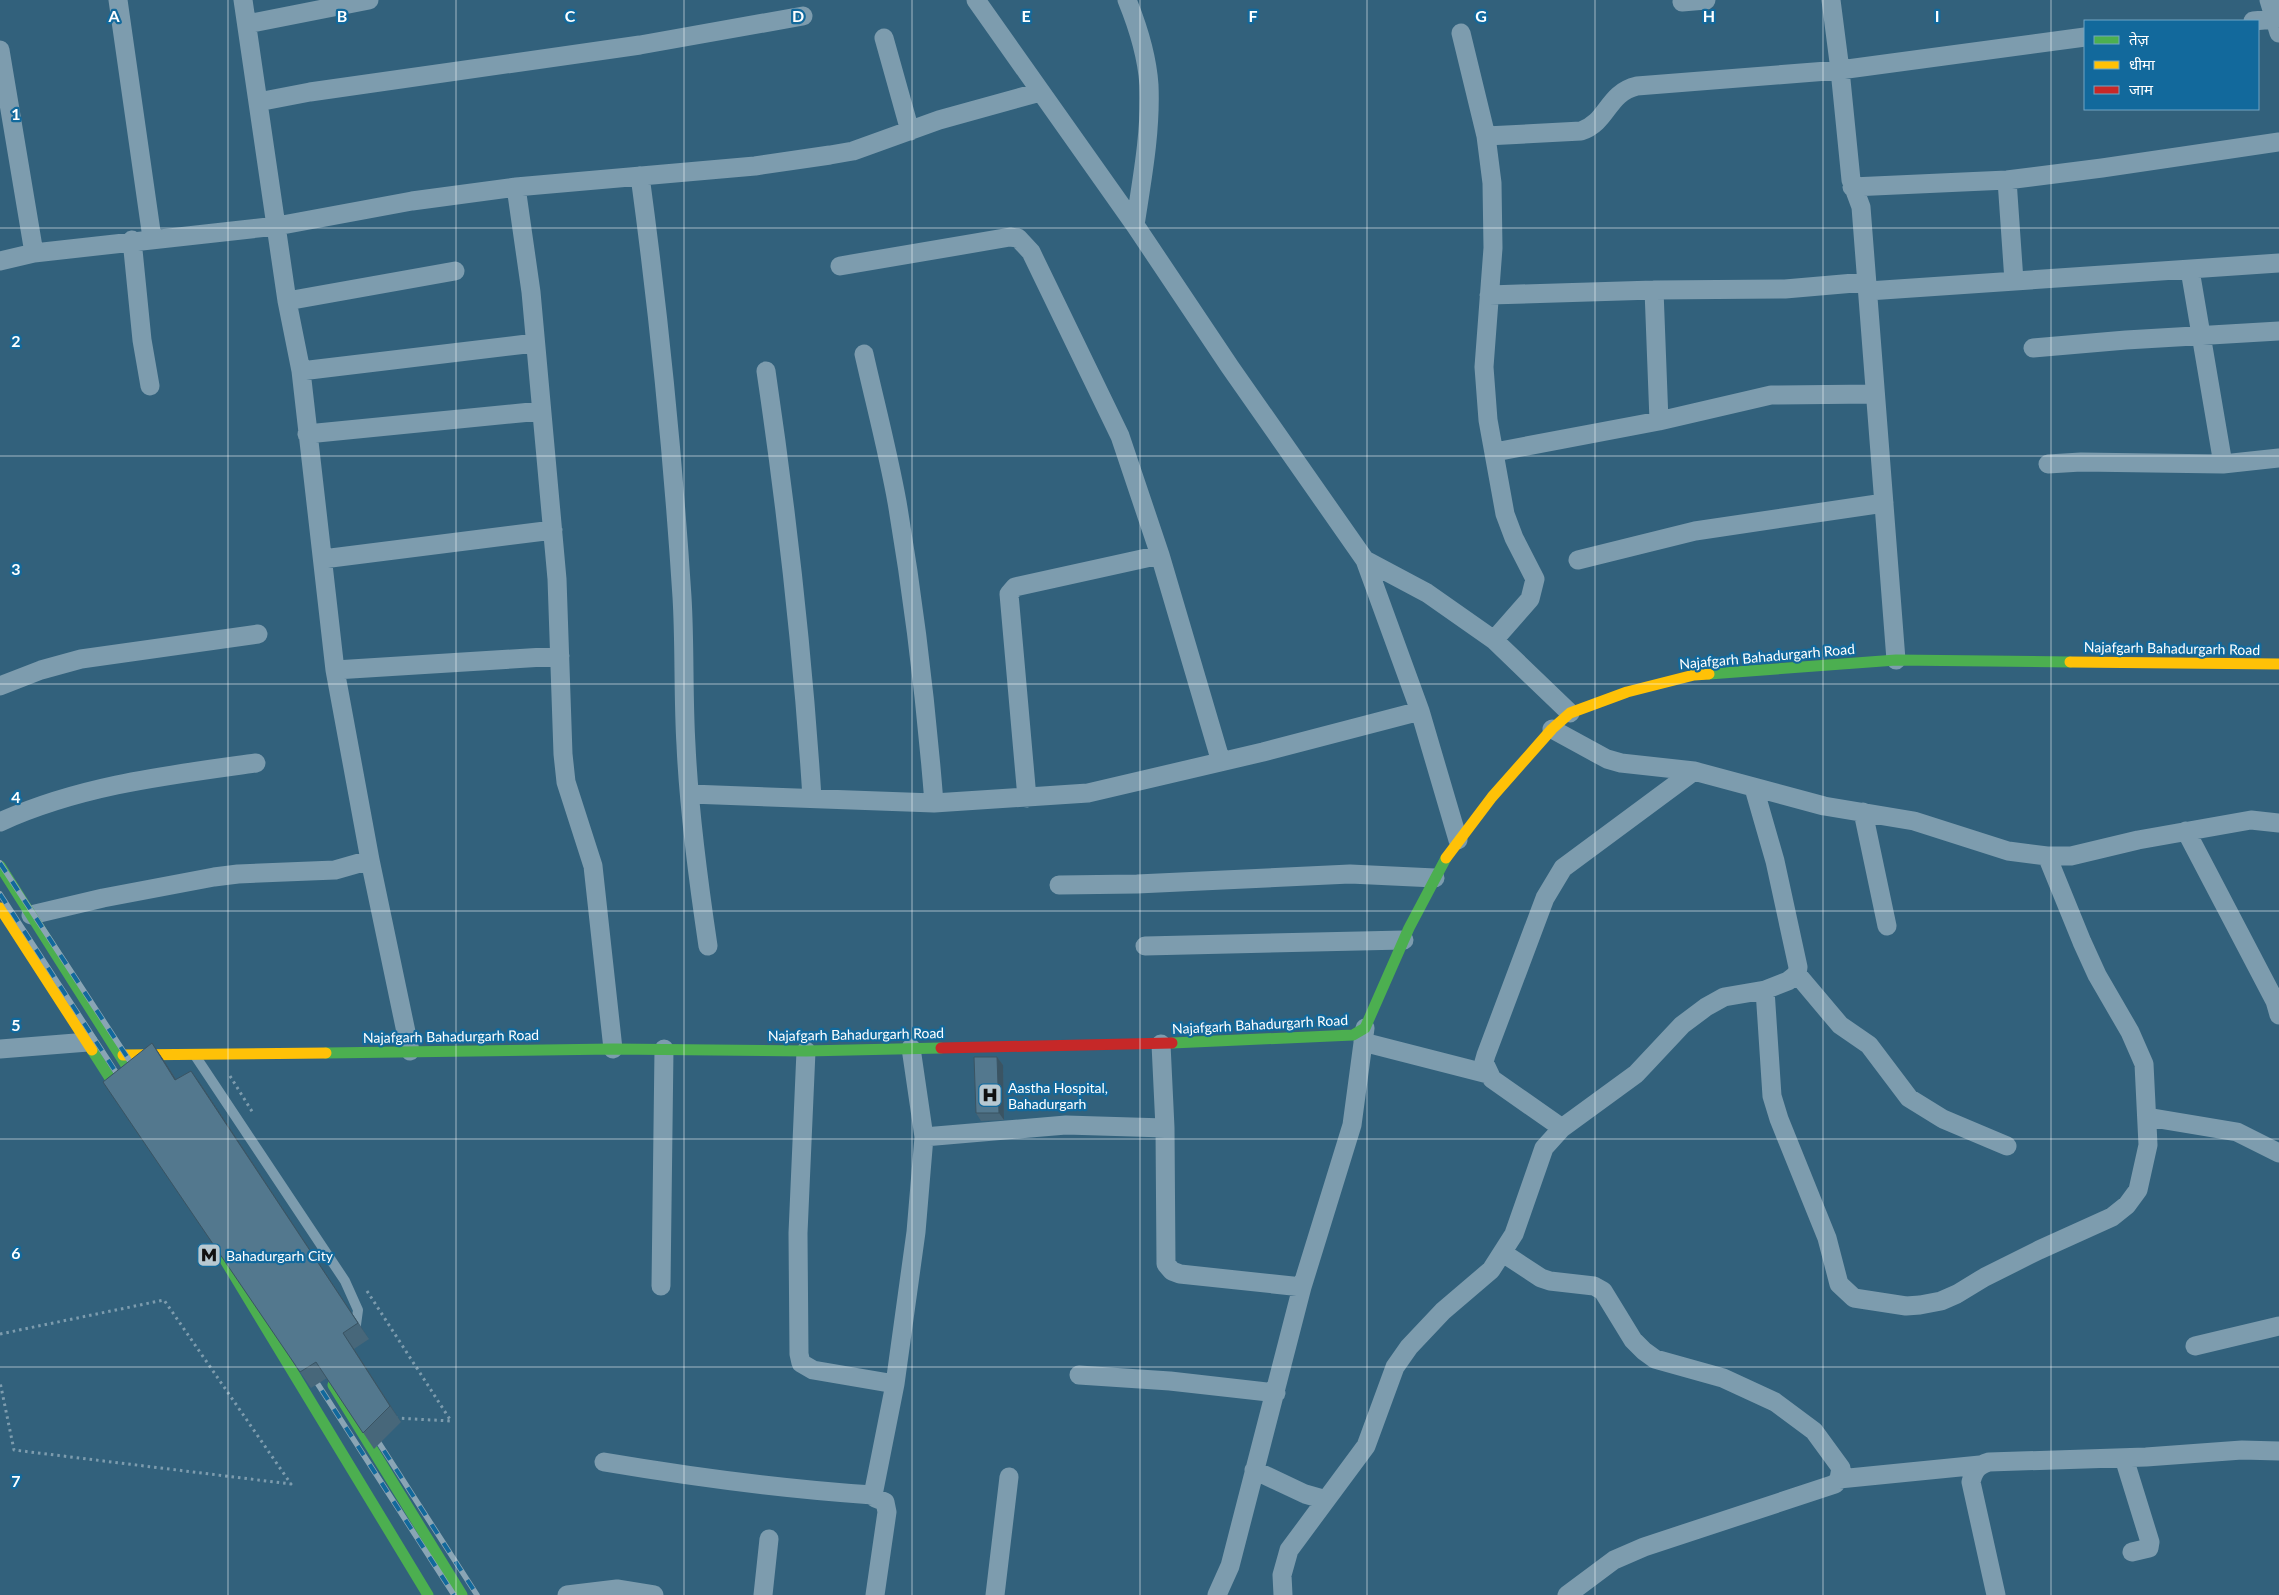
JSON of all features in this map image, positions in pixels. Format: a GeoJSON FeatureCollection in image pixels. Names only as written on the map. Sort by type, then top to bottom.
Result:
{"type":"FeatureCollection","features":[{"type":"Feature","properties":{"kind":"street"},"geometry":{"type":"LineString","coordinates":[[118,0],[152,238]]}},
{"type":"Feature","properties":{"kind":"street"},"geometry":{"type":"LineString","coordinates":[[243,0],[288,301],[301,371],[306,434],[323,559],[335,670],[370,860],[410,1051]]}},
{"type":"Feature","properties":{"kind":"street"},"geometry":{"type":"LineString","coordinates":[[247,24],[369,0]]}},
{"type":"Feature","properties":{"kind":"street"},"geometry":{"type":"LineString","coordinates":[[1134,225],[1146,151],[1148,84],[1143,47],[1130,8],[1145,0]]}},
{"type":"Feature","properties":{"kind":"street"},"geometry":{"type":"LineString","coordinates":[[1682,2],[1706,0]]}},
{"type":"Feature","properties":{"kind":"street"},"geometry":{"type":"LineString","coordinates":[[1831,0],[1852,187],[1860,202],[1896,660]]}},
{"type":"Feature","properties":{"kind":"street"},"geometry":{"type":"LineString","coordinates":[[2259,22],[2277,26],[2269,0]]}},
{"type":"Feature","properties":{"kind":"street"},"geometry":{"type":"LineString","coordinates":[[982,3],[1040,92],[1365,560],[1420,711],[1458,840]]}},
{"type":"Feature","properties":{"kind":"street"},"geometry":{"type":"LineString","coordinates":[[258,102],[310,92],[640,45],[803,16]]}},
{"type":"Feature","properties":{"kind":"street"},"geometry":{"type":"LineString","coordinates":[[1461,33],[1486,136],[1492,183],[1493,222],[1484,368],[1488,420],[1505,514],[1514,538],[1535,579],[1530,600],[1494,640]]}},
{"type":"Feature","properties":{"kind":"street"},"geometry":{"type":"LineString","coordinates":[[1486,136],[1581,131],[1594,126],[1614,100],[1626,89],[1637,86],[1840,70],[2084,37]]}},
{"type":"Feature","properties":{"kind":"street"},"geometry":{"type":"LineString","coordinates":[[884,38],[910,130]]}},
{"type":"Feature","properties":{"kind":"street"},"geometry":{"type":"LineString","coordinates":[[0,50],[34,253]]}},
{"type":"Feature","properties":{"kind":"street"},"geometry":{"type":"LineString","coordinates":[[0,261],[34,253],[132,240],[208,235],[277,226],[412,201],[516,187],[755,166],[853,151],[939,120],[1040,92]]}},
{"type":"Feature","properties":{"kind":"street"},"geometry":{"type":"LineString","coordinates":[[1852,187],[2007,180],[2279,142]]}},
{"type":"Feature","properties":{"kind":"street"},"geometry":{"type":"LineString","coordinates":[[640,176],[661,342],[682,599],[685,727],[695,859],[708,946]]}},
{"type":"Feature","properties":{"kind":"street"},"geometry":{"type":"LineString","coordinates":[[2007,180],[2014,282]]}},
{"type":"Feature","properties":{"kind":"street"},"geometry":{"type":"LineString","coordinates":[[516,187],[531,292],[553,530],[559,609],[566,782],[593,866],[613,1049]]}},
{"type":"Feature","properties":{"kind":"street"},"geometry":{"type":"LineString","coordinates":[[840,266],[1010,237],[1018,238],[1031,252],[1120,436],[1160,555],[1221,762]]}},
{"type":"Feature","properties":{"kind":"street"},"geometry":{"type":"LineString","coordinates":[[132,240],[142,340],[150,386]]}},
{"type":"Feature","properties":{"kind":"street"},"geometry":{"type":"LineString","coordinates":[[1489,295],[2014,282],[2279,263]]}},
{"type":"Feature","properties":{"kind":"street"},"geometry":{"type":"LineString","coordinates":[[2190,270],[2223,464]]}},
{"type":"Feature","properties":{"kind":"street"},"geometry":{"type":"LineString","coordinates":[[288,301],[455,271]]}},
{"type":"Feature","properties":{"kind":"street"},"geometry":{"type":"LineString","coordinates":[[1654,290],[1660,421]]}},
{"type":"Feature","properties":{"kind":"street"},"geometry":{"type":"LineString","coordinates":[[2033,348],[2279,332]]}},
{"type":"Feature","properties":{"kind":"street"},"geometry":{"type":"LineString","coordinates":[[301,371],[535,343]]}},
{"type":"Feature","properties":{"kind":"street"},"geometry":{"type":"LineString","coordinates":[[864,354],[896,500],[905,554],[925,694],[934,802]]}},
{"type":"Feature","properties":{"kind":"street"},"geometry":{"type":"LineString","coordinates":[[766,371],[785,499],[806,707],[812,798]]}},
{"type":"Feature","properties":{"kind":"street"},"geometry":{"type":"LineString","coordinates":[[1494,452],[1660,421],[1771,396],[1875,394]]}},
{"type":"Feature","properties":{"kind":"street"},"geometry":{"type":"LineString","coordinates":[[306,434],[541,411]]}},
{"type":"Feature","properties":{"kind":"street"},"geometry":{"type":"LineString","coordinates":[[2048,464],[2089,462],[2223,464],[2279,458]]}},
{"type":"Feature","properties":{"kind":"street"},"geometry":{"type":"LineString","coordinates":[[1578,560],[1695,531],[1884,504]]}},
{"type":"Feature","properties":{"kind":"street"},"geometry":{"type":"LineString","coordinates":[[323,559],[553,530]]}},
{"type":"Feature","properties":{"kind":"street"},"geometry":{"type":"LineString","coordinates":[[1027,798],[1009,594],[1015,588],[1025,585],[1160,555]]}},
{"type":"Feature","properties":{"kind":"street"},"geometry":{"type":"LineString","coordinates":[[1365,560],[1427,593],[1494,640],[1570,713]]}},
{"type":"Feature","properties":{"kind":"street"},"geometry":{"type":"LineString","coordinates":[[0,686],[41,670],[81,659],[258,634]]}},
{"type":"Feature","properties":{"kind":"street"},"geometry":{"type":"LineString","coordinates":[[335,670],[560,656]]}},
{"type":"Feature","properties":{"kind":"street","name":"Najafgarh Bahadurgarh Road"},"geometry":{"type":"LineString","coordinates":[[119,1055],[613,1049],[806,1051],[1161,1044],[1364,1035],[1404,940],[1435,878],[1458,840],[1552,729],[1570,713],[1627,692],[1694,675],[1896,660],[2279,664]]}},
{"type":"Feature","properties":{"kind":"street"},"geometry":{"type":"LineString","coordinates":[[690,794],[934,802],[1027,798],[1103,790],[1420,711]]}},
{"type":"Feature","properties":{"kind":"street"},"geometry":{"type":"LineString","coordinates":[[1552,729],[1607,759],[1622,763],[1694,771],[1824,806],[1864,812],[1938,828],[2008,850],[2047,856],[2071,856],[2186,831],[2251,820],[2279,823]]}},
{"type":"Feature","properties":{"kind":"street"},"geometry":{"type":"LineString","coordinates":[[0,822],[32,807],[108,786],[156,776],[256,763]]}},
{"type":"Feature","properties":{"kind":"street"},"geometry":{"type":"LineString","coordinates":[[1562,1128],[1492,1079],[1484,1062],[1486,1054],[1544,898],[1563,868],[1694,771]]}},
{"type":"Feature","properties":{"kind":"street"},"geometry":{"type":"LineString","coordinates":[[1283,1595],[1282,1576],[1289,1550],[1366,1446],[1395,1367],[1409,1347],[1443,1311],[1491,1270],[1503,1253],[1514,1234],[1544,1148],[1562,1128],[1594,1107],[1636,1074],[1682,1025],[1706,1007],[1724,997],[1765,990],[1788,981],[1797,974],[1798,967],[1775,861],[1754,788]]}},
{"type":"Feature","properties":{"kind":"street"},"geometry":{"type":"LineString","coordinates":[[1864,812],[1887,926]]}},
{"type":"Feature","properties":{"kind":"street"},"geometry":{"type":"LineString","coordinates":[[2186,831],[2275,1001],[2279,1014]]}},
{"type":"Feature","properties":{"kind":"street"},"geometry":{"type":"LineString","coordinates":[[1765,990],[1770,1043],[1770,1082],[1777,1112],[1827,1238],[1839,1284],[1846,1293],[1854,1298],[1906,1306],[1941,1301],[2039,1250],[2112,1217],[2128,1205],[2138,1190],[2148,1145],[2144,1064],[2130,1032],[2082,942],[2047,856]]}},
{"type":"Feature","properties":{"kind":"street"},"geometry":{"type":"LineString","coordinates":[[31,915],[103,898],[214,877],[238,874],[335,870],[370,860]]}},
{"type":"Feature","properties":{"kind":"street"},"geometry":{"type":"LineString","coordinates":[[0,866],[151,1104]]}},
{"type":"Feature","properties":{"kind":"street"},"geometry":{"type":"LineString","coordinates":[[1059,885],[1137,884],[1350,874],[1435,878]]}},
{"type":"Feature","properties":{"kind":"street"},"geometry":{"type":"LineString","coordinates":[[0,908],[136,1117]]}},
{"type":"Feature","properties":{"kind":"street"},"geometry":{"type":"LineString","coordinates":[[1144,946],[1404,940]]}},
{"type":"Feature","properties":{"kind":"street"},"geometry":{"type":"LineString","coordinates":[[1797,974],[1840,1025],[1869,1045],[1908,1098],[1943,1119],[2007,1146]]}},
{"type":"Feature","properties":{"kind":"street"},"geometry":{"type":"LineString","coordinates":[[1217,1595],[1230,1566],[1302,1287],[1352,1125],[1364,1035],[1488,1074]]}},
{"type":"Feature","properties":{"kind":"street"},"geometry":{"type":"LineString","coordinates":[[0,1049],[88,1042]]}},
{"type":"Feature","properties":{"kind":"street"},"geometry":{"type":"LineString","coordinates":[[1161,1044],[1165,1128],[1166,1264],[1172,1271],[1180,1274],[1302,1287]]}},
{"type":"Feature","properties":{"kind":"street"},"geometry":{"type":"LineString","coordinates":[[872,1495],[895,1384],[916,1232],[924,1136],[911,1048]]}},
{"type":"Feature","properties":{"kind":"street"},"geometry":{"type":"LineString","coordinates":[[661,1286],[664,1049]]}},
{"type":"Feature","properties":{"kind":"street"},"geometry":{"type":"LineString","coordinates":[[806,1051],[798,1233],[799,1354],[802,1363],[813,1370],[895,1384]]}},
{"type":"Feature","properties":{"kind":"street"},"geometry":{"type":"LineString","coordinates":[[2147,1117],[2237,1132],[2279,1153]]}},
{"type":"Feature","properties":{"kind":"street"},"geometry":{"type":"LineString","coordinates":[[924,1136],[1066,1126],[1165,1128]]}},
{"type":"Feature","properties":{"kind":"street"},"geometry":{"type":"LineString","coordinates":[[212,1238],[428,1595]]}},
{"type":"Feature","properties":{"kind":"street"},"geometry":{"type":"LineString","coordinates":[[1503,1253],[1541,1278],[1550,1281],[1594,1286],[1603,1291],[1633,1340],[1644,1352],[1655,1359],[1723,1378],[1775,1402],[1814,1431],[1841,1468],[1839,1480],[1835,1484],[1644,1547],[1614,1560],[1567,1595]]}},
{"type":"Feature","properties":{"kind":"street"},"geometry":{"type":"LineString","coordinates":[[2195,1346],[2279,1326]]}},
{"type":"Feature","properties":{"kind":"street"},"geometry":{"type":"LineString","coordinates":[[325,1373],[462,1595]]}},
{"type":"Feature","properties":{"kind":"street"},"geometry":{"type":"LineString","coordinates":[[1079,1375],[1170,1381],[1276,1393]]}},
{"type":"Feature","properties":{"kind":"street"},"geometry":{"type":"LineString","coordinates":[[1839,1480],[1980,1465],[1989,1462],[2124,1458],[2242,1450],[2279,1451]]}},
{"type":"Feature","properties":{"kind":"street"},"geometry":{"type":"LineString","coordinates":[[2124,1458],[2150,1542],[2148,1548],[2132,1552]]}},
{"type":"Feature","properties":{"kind":"street"},"geometry":{"type":"LineString","coordinates":[[604,1462],[693,1477],[805,1490],[872,1495],[885,1502],[887,1512],[875,1595]]}},
{"type":"Feature","properties":{"kind":"street"},"geometry":{"type":"LineString","coordinates":[[1980,1465],[1974,1473],[1971,1482],[1996,1595]]}},
{"type":"Feature","properties":{"kind":"street"},"geometry":{"type":"LineString","coordinates":[[1254,1470],[1305,1494],[1326,1500]]}},
{"type":"Feature","properties":{"kind":"street"},"geometry":{"type":"LineString","coordinates":[[995,1595],[1009,1477]]}},
{"type":"Feature","properties":{"kind":"street"},"geometry":{"type":"LineString","coordinates":[[763,1595],[769,1539]]}},
{"type":"Feature","properties":{"kind":"street"},"geometry":{"type":"LineString","coordinates":[[567,1595],[618,1590],[654,1595]]}},
{"type":"Feature","properties":{"kind":"lane"},"geometry":{"type":"LineString","coordinates":[[195,1055],[345,1281],[358,1310],[354,1338]]}},
{"type":"Feature","properties":{"kind":"lane"},"geometry":{"type":"LineString","coordinates":[[335,1390],[342,1373]]}},
{"type":"Feature","properties":{"kind":"path"},"geometry":{"type":"LineString","coordinates":[[0,1334],[164,1300],[291,1484],[14,1450],[0,1382]]}},
{"type":"Feature","properties":{"kind":"building"},"geometry":{"type":"Polygon","coordinates":[[[152,1043],[175,1080],[191,1071],[358,1323],[343,1333],[390,1406],[363,1433],[316,1362],[300,1372],[103,1082],[152,1043]]]}},
{"type":"Feature","properties":{"kind":"building"},"geometry":{"type":"Polygon","coordinates":[[[974,1057],[997,1057],[999,1113],[976,1113],[974,1057]]]}},
{"type":"Feature","properties":{"kind":"railway"},"geometry":{"type":"LineString","coordinates":[[0,863],[137,1072]]}},
{"type":"Feature","properties":{"kind":"railway"},"geometry":{"type":"LineString","coordinates":[[0,894],[123,1083]]}},
{"type":"Feature","properties":{"kind":"railway"},"geometry":{"type":"LineString","coordinates":[[310,1372],[454,1595]]}},
{"type":"Feature","properties":{"kind":"railway"},"geometry":{"type":"LineString","coordinates":[[372,1432],[477,1595]]}},
{"type":"Feature","properties":{"kind":"traffic: fast"},"geometry":{"type":"LineString","coordinates":[[1709,674],[1896,660],[2070,662]]}},
{"type":"Feature","properties":{"kind":"traffic: fast"},"geometry":{"type":"LineString","coordinates":[[1172,1043],[1353,1035],[1365,1028],[1409,928],[1446,858]]}},
{"type":"Feature","properties":{"kind":"traffic: fast"},"geometry":{"type":"LineString","coordinates":[[0,866],[145,1095]]}},
{"type":"Feature","properties":{"kind":"traffic: fast"},"geometry":{"type":"LineString","coordinates":[[326,1053],[613,1049],[806,1051],[941,1048]]}},
{"type":"Feature","properties":{"kind":"traffic: fast"},"geometry":{"type":"LineString","coordinates":[[92,1050],[129,1108]]}},
{"type":"Feature","properties":{"kind":"traffic: fast"},"geometry":{"type":"LineString","coordinates":[[220,1252],[428,1595]]}},
{"type":"Feature","properties":{"kind":"traffic: fast"},"geometry":{"type":"LineString","coordinates":[[333,1385],[462,1595]]}},
{"type":"Feature","properties":{"kind":"traffic: slow"},"geometry":{"type":"LineString","coordinates":[[2070,662],[2279,664]]}},
{"type":"Feature","properties":{"kind":"traffic: slow"},"geometry":{"type":"LineString","coordinates":[[1446,858],[1492,797],[1552,729],[1570,713],[1627,692],[1694,675],[1709,674]]}},
{"type":"Feature","properties":{"kind":"traffic: slow"},"geometry":{"type":"LineString","coordinates":[[0,908],[92,1050]]}},
{"type":"Feature","properties":{"kind":"traffic: slow"},"geometry":{"type":"LineString","coordinates":[[123,1055],[326,1053]]}},
{"type":"Feature","properties":{"kind":"traffic: jam"},"geometry":{"type":"LineString","coordinates":[[941,1048],[1172,1043]]}},
{"type":"Feature","properties":{"kind":"place","name":"Aastha Hospital, Bahadurgarh"},"geometry":{"type":"Point","coordinates":[990,1095]}},
{"type":"Feature","properties":{"kind":"place","name":"Bahadurgarh City"},"geometry":{"type":"Point","coordinates":[209,1255]}}]}
